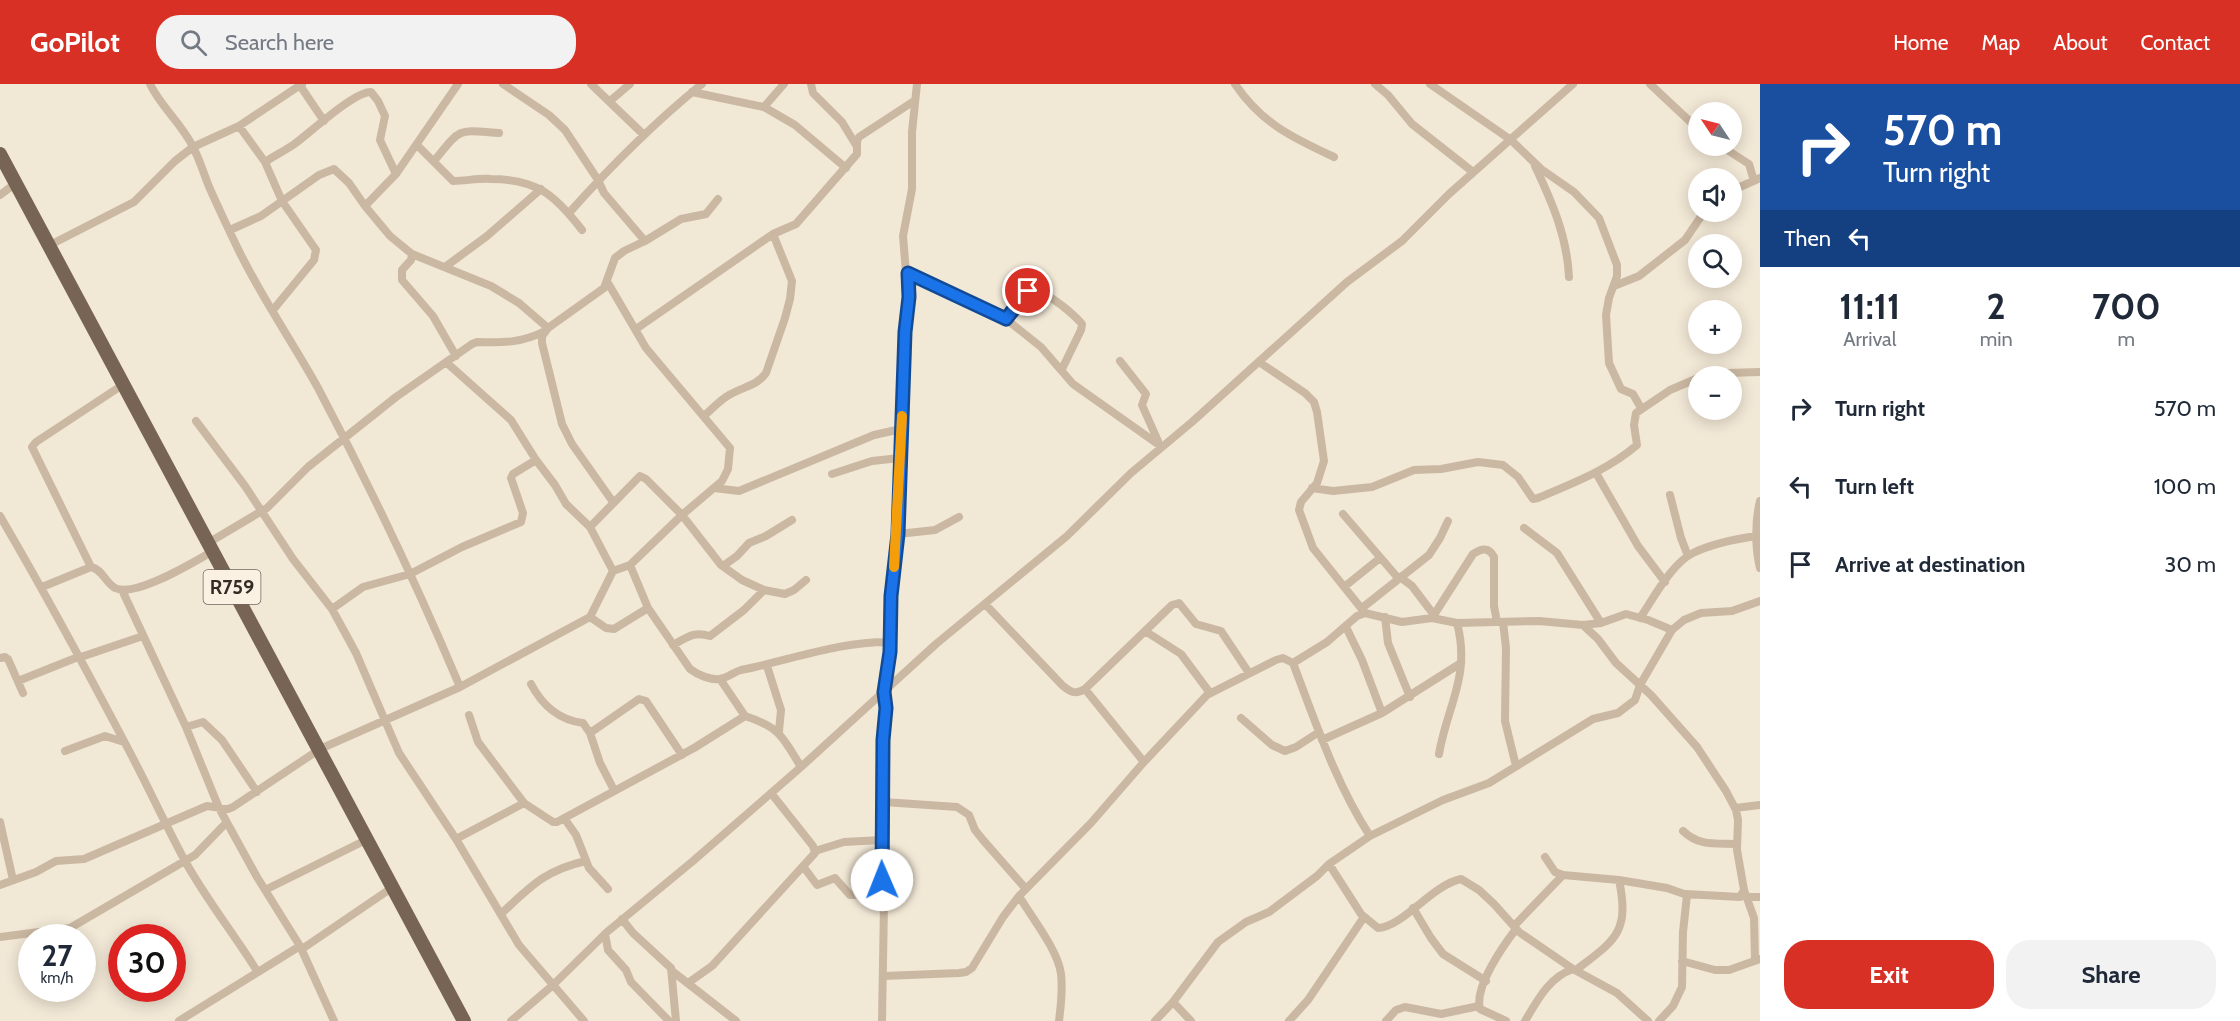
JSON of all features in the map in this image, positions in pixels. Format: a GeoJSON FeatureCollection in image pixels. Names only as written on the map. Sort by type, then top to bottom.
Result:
{"type":"FeatureCollection","features":[{"type":"Feature","properties":{"kind":"main road","name":"R759"},"geometry":{"type":"LineString","coordinates":[[0,154],[464,1021]]}},
{"type":"Feature","properties":{"kind":"street"},"geometry":{"type":"LineString","coordinates":[[150,84],[156,97],[184,131],[193,147],[242,256],[376,497],[460,687]]}},
{"type":"Feature","properties":{"kind":"street"},"geometry":{"type":"LineString","coordinates":[[365,206],[396,174],[458,84]]}},
{"type":"Feature","properties":{"kind":"street"},"geometry":{"type":"LineString","coordinates":[[503,84],[549,115],[565,130],[604,193],[645,241]]}},
{"type":"Feature","properties":{"kind":"street"},"geometry":{"type":"LineString","coordinates":[[591,84],[644,135]]}},
{"type":"Feature","properties":{"kind":"street"},"geometry":{"type":"LineString","coordinates":[[610,101],[630,84]]}},
{"type":"Feature","properties":{"kind":"street"},"geometry":{"type":"LineString","coordinates":[[569,213],[598,180],[644,135],[702,84]]}},
{"type":"Feature","properties":{"kind":"street"},"geometry":{"type":"LineString","coordinates":[[764,107],[784,84]]}},
{"type":"Feature","properties":{"kind":"street"},"geometry":{"type":"LineString","coordinates":[[811,84],[813,93],[842,122],[857,146]]}},
{"type":"Feature","properties":{"kind":"street"},"geometry":{"type":"LineString","coordinates":[[882,1021],[884,976],[883,740],[886,708],[884,692],[891,642],[891,596],[898,534],[905,332],[909,297],[903,242],[912,189],[914,101],[917,84]]}},
{"type":"Feature","properties":{"kind":"street"},"geometry":{"type":"LineString","coordinates":[[1235,84],[1244,98],[1270,123],[1292,137],[1334,157]]}},
{"type":"Feature","properties":{"kind":"street"},"geometry":{"type":"LineString","coordinates":[[1375,84],[1388,95],[1412,124],[1473,172]]}},
{"type":"Feature","properties":{"kind":"street"},"geometry":{"type":"LineString","coordinates":[[1430,84],[1511,140],[1534,162],[1574,192],[1599,218],[1617,265],[1606,315],[1609,363],[1617,384],[1624,392],[1633,394],[1641,408]]}},
{"type":"Feature","properties":{"kind":"street"},"geometry":{"type":"LineString","coordinates":[[511,1021],[553,985],[605,934],[801,767],[936,644],[1067,536],[1161,445],[1192,422],[1347,282],[1402,242],[1473,172],[1573,84]]}},
{"type":"Feature","properties":{"kind":"street"},"geometry":{"type":"LineString","coordinates":[[1650,84],[1688,120]]}},
{"type":"Feature","properties":{"kind":"street"},"geometry":{"type":"LineString","coordinates":[[50,245],[134,202],[174,161],[193,147],[239,126],[300,85],[324,121]]}},
{"type":"Feature","properties":{"kind":"street"},"geometry":{"type":"LineString","coordinates":[[265,162],[293,145],[345,104],[365,92],[370,92],[378,100],[385,116],[381,140],[396,174]]}},
{"type":"Feature","properties":{"kind":"street"},"geometry":{"type":"LineString","coordinates":[[692,92],[764,107],[795,125],[846,168]]}},
{"type":"Feature","properties":{"kind":"street"},"geometry":{"type":"LineString","coordinates":[[636,329],[773,234],[796,224],[857,154],[859,137],[914,101]]}},
{"type":"Feature","properties":{"kind":"street"},"geometry":{"type":"LineString","coordinates":[[239,126],[265,162],[282,201],[312,243],[316,255],[273,310]]}},
{"type":"Feature","properties":{"kind":"street"},"geometry":{"type":"LineString","coordinates":[[434,161],[456,134],[464,131],[499,133]]}},
{"type":"Feature","properties":{"kind":"street"},"geometry":{"type":"LineString","coordinates":[[417,145],[453,181],[490,179],[517,181],[541,189],[552,195],[582,230]]}},
{"type":"Feature","properties":{"kind":"street"},"geometry":{"type":"LineString","coordinates":[[1736,156],[1749,165],[1757,179],[1742,186]]}},
{"type":"Feature","properties":{"kind":"street"},"geometry":{"type":"LineString","coordinates":[[1534,162],[1562,231],[1569,276]]}},
{"type":"Feature","properties":{"kind":"street"},"geometry":{"type":"LineString","coordinates":[[230,230],[261,216],[319,175],[334,170],[349,183],[390,236],[412,254],[491,286],[519,303],[546,329]]}},
{"type":"Feature","properties":{"kind":"street"},"geometry":{"type":"LineString","coordinates":[[0,195],[16,183]]}},
{"type":"Feature","properties":{"kind":"street"},"geometry":{"type":"LineString","coordinates":[[445,267],[487,236],[541,189]]}},
{"type":"Feature","properties":{"kind":"street"},"geometry":{"type":"LineString","coordinates":[[42,587],[91,567],[99,570],[114,587],[122,590],[149,584],[182,569],[260,512],[308,467],[396,397],[477,342],[510,344],[533,337],[604,288],[608,283],[615,258],[624,250],[645,241],[681,219],[706,214],[718,199]]}},
{"type":"Feature","properties":{"kind":"street"},"geometry":{"type":"LineString","coordinates":[[1614,286],[1639,276],[1685,240],[1697,222]]}},
{"type":"Feature","properties":{"kind":"street"},"geometry":{"type":"LineString","coordinates":[[704,416],[730,394],[762,379],[766,373],[785,318],[792,282],[773,234]]}},
{"type":"Feature","properties":{"kind":"street"},"geometry":{"type":"LineString","coordinates":[[412,254],[411,260],[402,270],[402,280],[433,316],[456,356]]}},
{"type":"Feature","properties":{"kind":"street"},"geometry":{"type":"LineString","coordinates":[[908,273],[1006,319],[1041,347],[1073,384],[1161,445]]}},
{"type":"Feature","properties":{"kind":"street"},"geometry":{"type":"LineString","coordinates":[[0,885],[56,861],[84,859],[207,806],[228,809],[233,807],[320,749],[460,687],[590,617],[613,571],[630,565],[682,515],[722,481],[731,455],[730,448],[646,348],[608,283]]}},
{"type":"Feature","properties":{"kind":"street"},"geometry":{"type":"LineString","coordinates":[[1006,319],[1034,286],[1060,304],[1082,324],[1062,369]]}},
{"type":"Feature","properties":{"kind":"street"},"geometry":{"type":"LineString","coordinates":[[546,329],[542,336],[542,343],[562,424],[572,444],[613,502]]}},
{"type":"Feature","properties":{"kind":"street"},"geometry":{"type":"LineString","coordinates":[[1120,361],[1146,394],[1142,405],[1161,445]]}},
{"type":"Feature","properties":{"kind":"street"},"geometry":{"type":"LineString","coordinates":[[1259,362],[1305,393],[1314,402],[1324,461],[1322,473],[1298,506],[1313,548],[1364,610],[1402,622],[1433,617],[1457,623],[1583,625],[1626,614],[1672,630]]}},
{"type":"Feature","properties":{"kind":"street"},"geometry":{"type":"LineString","coordinates":[[447,363],[511,420],[566,504],[590,527],[613,571]]}},
{"type":"Feature","properties":{"kind":"street"},"geometry":{"type":"LineString","coordinates":[[1742,373],[1760,372]]}},
{"type":"Feature","properties":{"kind":"street"},"geometry":{"type":"LineString","coordinates":[[1312,488],[1340,491],[1372,487],[1414,470],[1441,469],[1478,462],[1503,465],[1518,477],[1533,499],[1596,473],[1636,445],[1634,425],[1636,413],[1670,390],[1688,382]]}},
{"type":"Feature","properties":{"kind":"street"},"geometry":{"type":"LineString","coordinates":[[91,567],[32,447],[36,442],[124,384]]}},
{"type":"Feature","properties":{"kind":"street"},"geometry":{"type":"LineString","coordinates":[[195,421],[244,486],[293,559],[332,609],[356,653],[399,753],[456,839],[519,945],[584,1021]]}},
{"type":"Feature","properties":{"kind":"street"},"geometry":{"type":"LineString","coordinates":[[714,488],[739,491],[874,435],[902,429]]}},
{"type":"Feature","properties":{"kind":"street"},"geometry":{"type":"LineString","coordinates":[[832,474],[872,461],[900,458]]}},
{"type":"Feature","properties":{"kind":"street"},"geometry":{"type":"LineString","coordinates":[[332,609],[363,587],[410,574],[462,547],[521,522],[523,513],[511,478],[513,474],[536,460]]}},
{"type":"Feature","properties":{"kind":"street"},"geometry":{"type":"LineString","coordinates":[[1596,473],[1638,546],[1665,582]]}},
{"type":"Feature","properties":{"kind":"street"},"geometry":{"type":"LineString","coordinates":[[590,527],[640,476],[646,478],[682,515],[723,566],[742,580],[764,590],[785,594],[806,580]]}},
{"type":"Feature","properties":{"kind":"street"},"geometry":{"type":"LineString","coordinates":[[1670,495],[1688,556]]}},
{"type":"Feature","properties":{"kind":"street"},"geometry":{"type":"LineString","coordinates":[[1760,501],[1757,536],[1760,568]]}},
{"type":"Feature","properties":{"kind":"street"},"geometry":{"type":"LineString","coordinates":[[1343,514],[1364,536],[1380,558],[1412,586],[1433,617]]}},
{"type":"Feature","properties":{"kind":"street"},"geometry":{"type":"LineString","coordinates":[[0,516],[42,587],[203,892],[230,927],[257,971]]}},
{"type":"Feature","properties":{"kind":"street"},"geometry":{"type":"LineString","coordinates":[[898,534],[935,530],[959,517]]}},
{"type":"Feature","properties":{"kind":"street"},"geometry":{"type":"LineString","coordinates":[[723,566],[749,543],[792,520]]}},
{"type":"Feature","properties":{"kind":"street"},"geometry":{"type":"LineString","coordinates":[[1293,663],[1346,627],[1399,577],[1429,555],[1448,521]]}},
{"type":"Feature","properties":{"kind":"street"},"geometry":{"type":"LineString","coordinates":[[1524,528],[1557,553],[1601,622]]}},
{"type":"Feature","properties":{"kind":"street"},"geometry":{"type":"LineString","coordinates":[[1640,618],[1675,568],[1692,553],[1734,540],[1757,536]]}},
{"type":"Feature","properties":{"kind":"street"},"geometry":{"type":"LineString","coordinates":[[1433,617],[1473,554],[1486,549],[1491,552],[1494,557],[1494,606],[1506,648],[1505,721],[1516,766]]}},
{"type":"Feature","properties":{"kind":"street"},"geometry":{"type":"LineString","coordinates":[[1344,587],[1380,558]]}},
{"type":"Feature","properties":{"kind":"street"},"geometry":{"type":"LineString","coordinates":[[630,565],[648,608],[690,669],[700,676],[720,679],[738,671],[767,666],[846,645],[891,642]]}},
{"type":"Feature","properties":{"kind":"street"},"geometry":{"type":"LineString","coordinates":[[122,590],[186,727],[226,823],[301,948],[334,1021]]}},
{"type":"Feature","properties":{"kind":"street"},"geometry":{"type":"LineString","coordinates":[[673,645],[699,633],[710,636],[744,610],[764,590]]}},
{"type":"Feature","properties":{"kind":"street"},"geometry":{"type":"LineString","coordinates":[[1155,1021],[1173,1002],[1218,942],[1246,922],[1269,912],[1317,876],[1329,864],[1370,836],[1443,800],[1489,783],[1593,719],[1618,713],[1635,700],[1640,685],[1672,630],[1684,620],[1701,613],[1732,611],[1760,601]]}},
{"type":"Feature","properties":{"kind":"street"},"geometry":{"type":"LineString","coordinates":[[984,604],[1067,690],[1075,693],[1084,689],[1172,605],[1181,604],[1196,624],[1217,629],[1224,634],[1249,673]]}},
{"type":"Feature","properties":{"kind":"street"},"geometry":{"type":"LineString","coordinates":[[590,617],[606,628],[614,629],[648,608]]}},
{"type":"Feature","properties":{"kind":"street"},"geometry":{"type":"LineString","coordinates":[[1385,617],[1388,643],[1410,697]]}},
{"type":"Feature","properties":{"kind":"street"},"geometry":{"type":"LineString","coordinates":[[1439,754],[1443,733],[1459,687],[1461,637],[1457,623]]}},
{"type":"Feature","properties":{"kind":"street"},"geometry":{"type":"LineString","coordinates":[[1583,625],[1598,639],[1616,663],[1640,685],[1697,747],[1726,790],[1735,808],[1738,819],[1737,844],[1745,893],[1755,918],[1758,959],[1729,970],[1715,970],[1682,961]]}},
{"type":"Feature","properties":{"kind":"street"},"geometry":{"type":"LineString","coordinates":[[1346,627],[1362,660],[1382,713]]}},
{"type":"Feature","properties":{"kind":"street"},"geometry":{"type":"LineString","coordinates":[[1145,631],[1180,654],[1210,693]]}},
{"type":"Feature","properties":{"kind":"street"},"geometry":{"type":"LineString","coordinates":[[18,681],[143,636]]}},
{"type":"Feature","properties":{"kind":"street"},"geometry":{"type":"LineString","coordinates":[[0,658],[5,657],[8,660],[23,693]]}},
{"type":"Feature","properties":{"kind":"street"},"geometry":{"type":"LineString","coordinates":[[884,976],[966,972],[976,963],[1003,917],[1019,896],[1091,824],[1144,762],[1210,693],[1283,658],[1293,663],[1321,736],[1358,818],[1370,836]]}},
{"type":"Feature","properties":{"kind":"street"},"geometry":{"type":"LineString","coordinates":[[1241,718],[1272,746],[1285,751],[1382,713],[1461,663]]}},
{"type":"Feature","properties":{"kind":"street"},"geometry":{"type":"LineString","coordinates":[[767,666],[782,710],[779,731]]}},
{"type":"Feature","properties":{"kind":"street"},"geometry":{"type":"LineString","coordinates":[[720,679],[745,716],[779,731],[801,767]]}},
{"type":"Feature","properties":{"kind":"street"},"geometry":{"type":"LineString","coordinates":[[531,684],[545,706],[570,722],[583,723],[590,733],[600,763],[614,790]]}},
{"type":"Feature","properties":{"kind":"street"},"geometry":{"type":"LineString","coordinates":[[1084,689],[1144,762]]}},
{"type":"Feature","properties":{"kind":"street"},"geometry":{"type":"LineString","coordinates":[[590,733],[639,699],[646,701],[682,755]]}},
{"type":"Feature","properties":{"kind":"street"},"geometry":{"type":"LineString","coordinates":[[469,715],[478,742],[524,803],[553,822],[682,755],[745,716]]}},
{"type":"Feature","properties":{"kind":"street"},"geometry":{"type":"LineString","coordinates":[[186,727],[203,722],[222,740],[257,792]]}},
{"type":"Feature","properties":{"kind":"street"},"geometry":{"type":"LineString","coordinates":[[65,751],[105,736],[124,742]]}},
{"type":"Feature","properties":{"kind":"street"},"geometry":{"type":"LineString","coordinates":[[771,793],[815,851]]}},
{"type":"Feature","properties":{"kind":"street"},"geometry":{"type":"LineString","coordinates":[[884,802],[957,807],[963,810],[969,815],[975,830],[1026,889]]}},
{"type":"Feature","properties":{"kind":"street"},"geometry":{"type":"LineString","coordinates":[[456,839],[524,803]]}},
{"type":"Feature","properties":{"kind":"street"},"geometry":{"type":"LineString","coordinates":[[1735,808],[1760,805]]}},
{"type":"Feature","properties":{"kind":"street"},"geometry":{"type":"LineString","coordinates":[[564,818],[576,835],[586,861],[596,877],[608,889]]}},
{"type":"Feature","properties":{"kind":"street"},"geometry":{"type":"LineString","coordinates":[[0,822],[14,880]]}},
{"type":"Feature","properties":{"kind":"street"},"geometry":{"type":"LineString","coordinates":[[0,937],[70,928],[195,855],[226,823]]}},
{"type":"Feature","properties":{"kind":"street"},"geometry":{"type":"LineString","coordinates":[[1683,831],[1696,842],[1737,844]]}},
{"type":"Feature","properties":{"kind":"street"},"geometry":{"type":"LineString","coordinates":[[265,890],[368,839]]}},
{"type":"Feature","properties":{"kind":"street"},"geometry":{"type":"LineString","coordinates":[[687,983],[712,966],[813,856],[815,851],[844,842],[882,840]]}},
{"type":"Feature","properties":{"kind":"street"},"geometry":{"type":"LineString","coordinates":[[1545,857],[1555,872],[1563,875],[1619,879],[1685,894],[1740,897],[1745,893]]}},
{"type":"Feature","properties":{"kind":"street"},"geometry":{"type":"LineString","coordinates":[[501,914],[552,871],[586,861]]}},
{"type":"Feature","properties":{"kind":"street"},"geometry":{"type":"LineString","coordinates":[[1329,864],[1364,917],[1378,928],[1384,928],[1447,884],[1461,879],[1479,890],[1515,927],[1574,970],[1617,993],[1648,1021]]}},
{"type":"Feature","properties":{"kind":"street"},"geometry":{"type":"LineString","coordinates":[[803,866],[817,885],[835,878],[850,895],[883,894]]}},
{"type":"Feature","properties":{"kind":"street"},"geometry":{"type":"LineString","coordinates":[[1479,1006],[1496,958],[1515,927],[1563,875]]}},
{"type":"Feature","properties":{"kind":"street"},"geometry":{"type":"LineString","coordinates":[[1525,1021],[1546,988],[1558,976],[1574,970],[1606,947],[1618,932],[1624,902],[1619,879]]}},
{"type":"Feature","properties":{"kind":"street"},"geometry":{"type":"LineString","coordinates":[[179,1021],[257,971],[301,948],[393,887]]}},
{"type":"Feature","properties":{"kind":"street"},"geometry":{"type":"LineString","coordinates":[[1745,893],[1760,897]]}},
{"type":"Feature","properties":{"kind":"street"},"geometry":{"type":"LineString","coordinates":[[1659,1021],[1673,1006],[1682,987],[1687,899],[1685,894]]}},
{"type":"Feature","properties":{"kind":"street"},"geometry":{"type":"LineString","coordinates":[[1019,896],[1059,965],[1062,997],[1059,1021]]}},
{"type":"Feature","properties":{"kind":"street"},"geometry":{"type":"LineString","coordinates":[[1413,908],[1443,954],[1486,981]]}},
{"type":"Feature","properties":{"kind":"street"},"geometry":{"type":"LineString","coordinates":[[1289,1021],[1308,1000],[1364,917]]}},
{"type":"Feature","properties":{"kind":"street"},"geometry":{"type":"LineString","coordinates":[[622,919],[633,933],[670,966],[676,1021]]}},
{"type":"Feature","properties":{"kind":"street"},"geometry":{"type":"LineString","coordinates":[[605,934],[608,950],[626,970],[631,982],[669,1021]]}},
{"type":"Feature","properties":{"kind":"street"},"geometry":{"type":"LineString","coordinates":[[672,971],[736,1021]]}},
{"type":"Feature","properties":{"kind":"street"},"geometry":{"type":"LineString","coordinates":[[1173,1002],[1191,1021]]}},
{"type":"Feature","properties":{"kind":"street"},"geometry":{"type":"LineString","coordinates":[[1386,1021],[1396,1010],[1405,1007],[1441,1014],[1479,1006]]}},
{"type":"Feature","properties":{"kind":"street"},"geometry":{"type":"LineString","coordinates":[[1479,1006],[1484,1012],[1506,1021]]}},
{"type":"Feature","properties":{"kind":"slow traffic"},"geometry":{"type":"LineString","coordinates":[[894,567],[898,534],[902,416]]}},
{"type":"Feature","properties":{"kind":"route"},"geometry":{"type":"LineString","coordinates":[[882,880],[883,740],[886,708],[884,692],[891,642],[891,596],[898,534],[905,332],[909,297],[908,273],[1006,319],[1028,291]]}}]}
